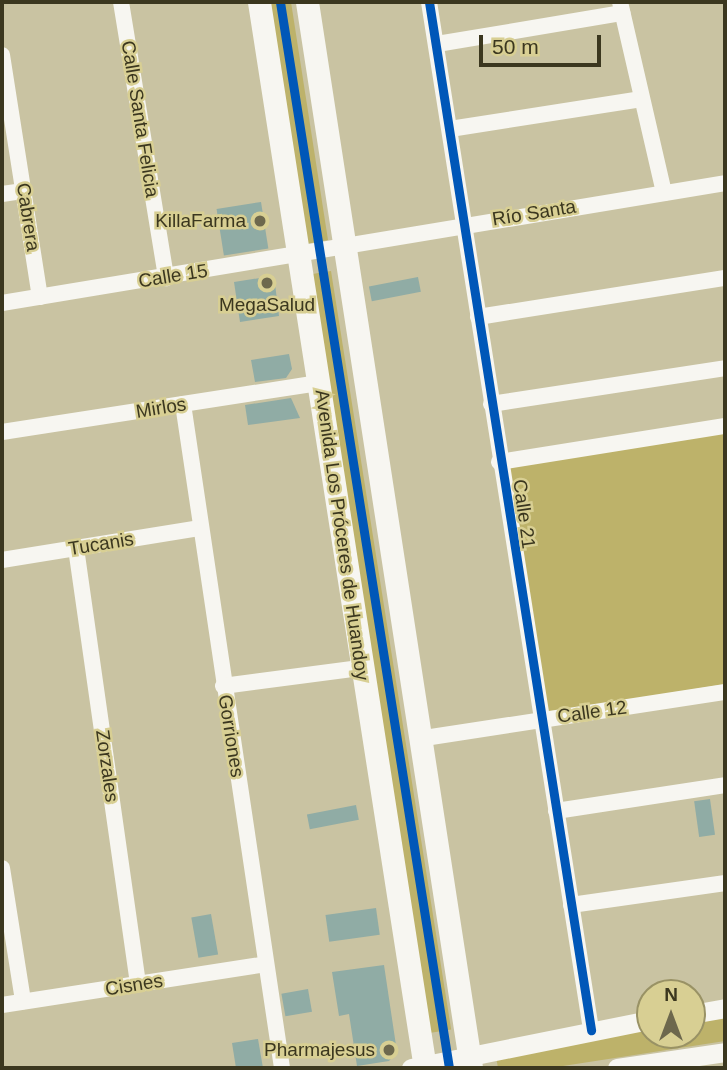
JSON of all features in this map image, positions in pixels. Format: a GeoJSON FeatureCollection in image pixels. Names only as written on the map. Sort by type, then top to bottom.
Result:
{"type":"FeatureCollection","features":[{"type":"Feature","properties":{"kind":"main road","name":"Avenida Los Próceres de Huandoy"},"geometry":{"type":"LineString","coordinates":[[259,2],[320,383],[420,1067]]}},
{"type":"Feature","properties":{"kind":"main road"},"geometry":{"type":"LineString","coordinates":[[307,2],[418,739],[470,1062]]}},
{"type":"Feature","properties":{"kind":"street","name":"Calle Santa Felicia"},"geometry":{"type":"LineString","coordinates":[[121,2],[166,278]]}},
{"type":"Feature","properties":{"kind":"street","name":"Calle 21"},"geometry":{"type":"LineString","coordinates":[[429,2],[465,224],[499,462],[591,1030]]}},
{"type":"Feature","properties":{"kind":"street"},"geometry":{"type":"LineString","coordinates":[[437,44],[621,7],[664,193]]}},
{"type":"Feature","properties":{"kind":"street","name":"Cabrera"},"geometry":{"type":"LineString","coordinates":[[2,55],[40,297]]}},
{"type":"Feature","properties":{"kind":"street"},"geometry":{"type":"LineString","coordinates":[[450,129],[642,99]]}},
{"type":"Feature","properties":{"kind":"street","name":"Río Santa"},"geometry":{"type":"LineString","coordinates":[[344,243],[725,183]]}},
{"type":"Feature","properties":{"kind":"street"},"geometry":{"type":"LineString","coordinates":[[2,194],[24,191]]}},
{"type":"Feature","properties":{"kind":"street","name":"Calle 15"},"geometry":{"type":"LineString","coordinates":[[2,303],[300,257],[344,243]]}},
{"type":"Feature","properties":{"kind":"street"},"geometry":{"type":"LineString","coordinates":[[478,317],[725,278]]}},
{"type":"Feature","properties":{"kind":"street"},"geometry":{"type":"LineString","coordinates":[[491,404],[725,368]]}},
{"type":"Feature","properties":{"kind":"street","name":"Mirlos"},"geometry":{"type":"LineString","coordinates":[[2,432],[320,383]]}},
{"type":"Feature","properties":{"kind":"street","name":"Gorriones"},"geometry":{"type":"LineString","coordinates":[[183,404],[282,1068]]}},
{"type":"Feature","properties":{"kind":"street"},"geometry":{"type":"LineString","coordinates":[[499,462],[725,426]]}},
{"type":"Feature","properties":{"kind":"street","name":"Tucanis"},"geometry":{"type":"LineString","coordinates":[[2,560],[200,528]]}},
{"type":"Feature","properties":{"kind":"street","name":"Zorzales"},"geometry":{"type":"LineString","coordinates":[[76,548],[138,984]]}},
{"type":"Feature","properties":{"kind":"street"},"geometry":{"type":"LineString","coordinates":[[223,686],[360,668]]}},
{"type":"Feature","properties":{"kind":"street","name":"Calle 12"},"geometry":{"type":"LineString","coordinates":[[418,739],[725,692]]}},
{"type":"Feature","properties":{"kind":"street"},"geometry":{"type":"LineString","coordinates":[[556,811],[725,785]]}},
{"type":"Feature","properties":{"kind":"street"},"geometry":{"type":"LineString","coordinates":[[2,868],[23,1001]]}},
{"type":"Feature","properties":{"kind":"street"},"geometry":{"type":"LineString","coordinates":[[571,905],[725,883]]}},
{"type":"Feature","properties":{"kind":"street","name":"Cisnes"},"geometry":{"type":"LineString","coordinates":[[2,1005],[266,964]]}},
{"type":"Feature","properties":{"kind":"street"},"geometry":{"type":"LineString","coordinates":[[706,1011],[725,1008]]}},
{"type":"Feature","properties":{"kind":"street"},"geometry":{"type":"LineString","coordinates":[[420,1067],[470,1062],[591,1030],[636,1022]]}},
{"type":"Feature","properties":{"kind":"street"},"geometry":{"type":"LineString","coordinates":[[617,1068],[725,1052]]}},
{"type":"Feature","properties":{"kind":"shaded area"},"geometry":{"type":"Polygon","coordinates":[[[264,2],[291,2],[328,240],[306,244],[264,2]]]}},
{"type":"Feature","properties":{"kind":"shaded area"},"geometry":{"type":"Polygon","coordinates":[[[331,271],[451,1030],[426,1033],[306,275],[331,271]]]}},
{"type":"Feature","properties":{"kind":"shaded area"},"geometry":{"type":"Polygon","coordinates":[[[725,429],[725,684],[544,714],[506,465],[725,429]]]}},
{"type":"Feature","properties":{"kind":"shaded area"},"geometry":{"type":"Polygon","coordinates":[[[725,1015],[725,1041],[706,1044],[706,1018],[725,1015]]]}},
{"type":"Feature","properties":{"kind":"shaded area"},"geometry":{"type":"Polygon","coordinates":[[[636,1029],[636,1049],[673,1049],[550,1068],[498,1068],[495,1051],[636,1029]]]}},
{"type":"Feature","properties":{"kind":"building"},"geometry":{"type":"Polygon","coordinates":[[[261,202],[268,248],[224,255],[217,209],[261,202]]]}},
{"type":"Feature","properties":{"kind":"building"},"geometry":{"type":"Polygon","coordinates":[[[266,277],[275,284],[279,316],[240,322],[234,282],[266,277]]]}},
{"type":"Feature","properties":{"kind":"building"},"geometry":{"type":"Polygon","coordinates":[[[418,277],[421,292],[372,301],[369,287],[418,277]]]}},
{"type":"Feature","properties":{"kind":"building"},"geometry":{"type":"Polygon","coordinates":[[[289,354],[292,369],[286,378],[255,382],[251,360],[289,354]]]}},
{"type":"Feature","properties":{"kind":"building"},"geometry":{"type":"Polygon","coordinates":[[[291,398],[300,418],[248,425],[245,405],[291,398]]]}},
{"type":"Feature","properties":{"kind":"building"},"geometry":{"type":"Polygon","coordinates":[[[710,799],[715,835],[699,837],[694,801],[710,799]]]}},
{"type":"Feature","properties":{"kind":"building"},"geometry":{"type":"Polygon","coordinates":[[[356,805],[359,820],[310,829],[307,815],[356,805]]]}},
{"type":"Feature","properties":{"kind":"building"},"geometry":{"type":"Polygon","coordinates":[[[376,908],[380,935],[329,942],[325,915],[376,908]]]}},
{"type":"Feature","properties":{"kind":"building"},"geometry":{"type":"Polygon","coordinates":[[[211,914],[218,954],[198,958],[191,917],[211,914]]]}},
{"type":"Feature","properties":{"kind":"building"},"geometry":{"type":"Polygon","coordinates":[[[384,965],[397,1052],[389,1061],[357,1066],[349,1014],[339,1016],[332,972],[384,965]]]}},
{"type":"Feature","properties":{"kind":"building"},"geometry":{"type":"Polygon","coordinates":[[[308,989],[312,1012],[285,1016],[281,994],[308,989]]]}},
{"type":"Feature","properties":{"kind":"building"},"geometry":{"type":"Polygon","coordinates":[[[258,1039],[263,1068],[236,1068],[232,1043],[258,1039]]]}},
{"type":"Feature","properties":{"kind":"cycle path"},"geometry":{"type":"LineString","coordinates":[[280,2],[449,1068]]}},
{"type":"Feature","properties":{"kind":"cycle path"},"geometry":{"type":"LineString","coordinates":[[429,2],[591,1030]]}},
{"type":"Feature","properties":{"kind":"place","name":"KillaFarma"},"geometry":{"type":"Point","coordinates":[260,221]}},
{"type":"Feature","properties":{"kind":"place","name":"MegaSalud"},"geometry":{"type":"Point","coordinates":[267,283]}},
{"type":"Feature","properties":{"kind":"place","name":"Pharmajesus"},"geometry":{"type":"Point","coordinates":[389,1050]}}]}
